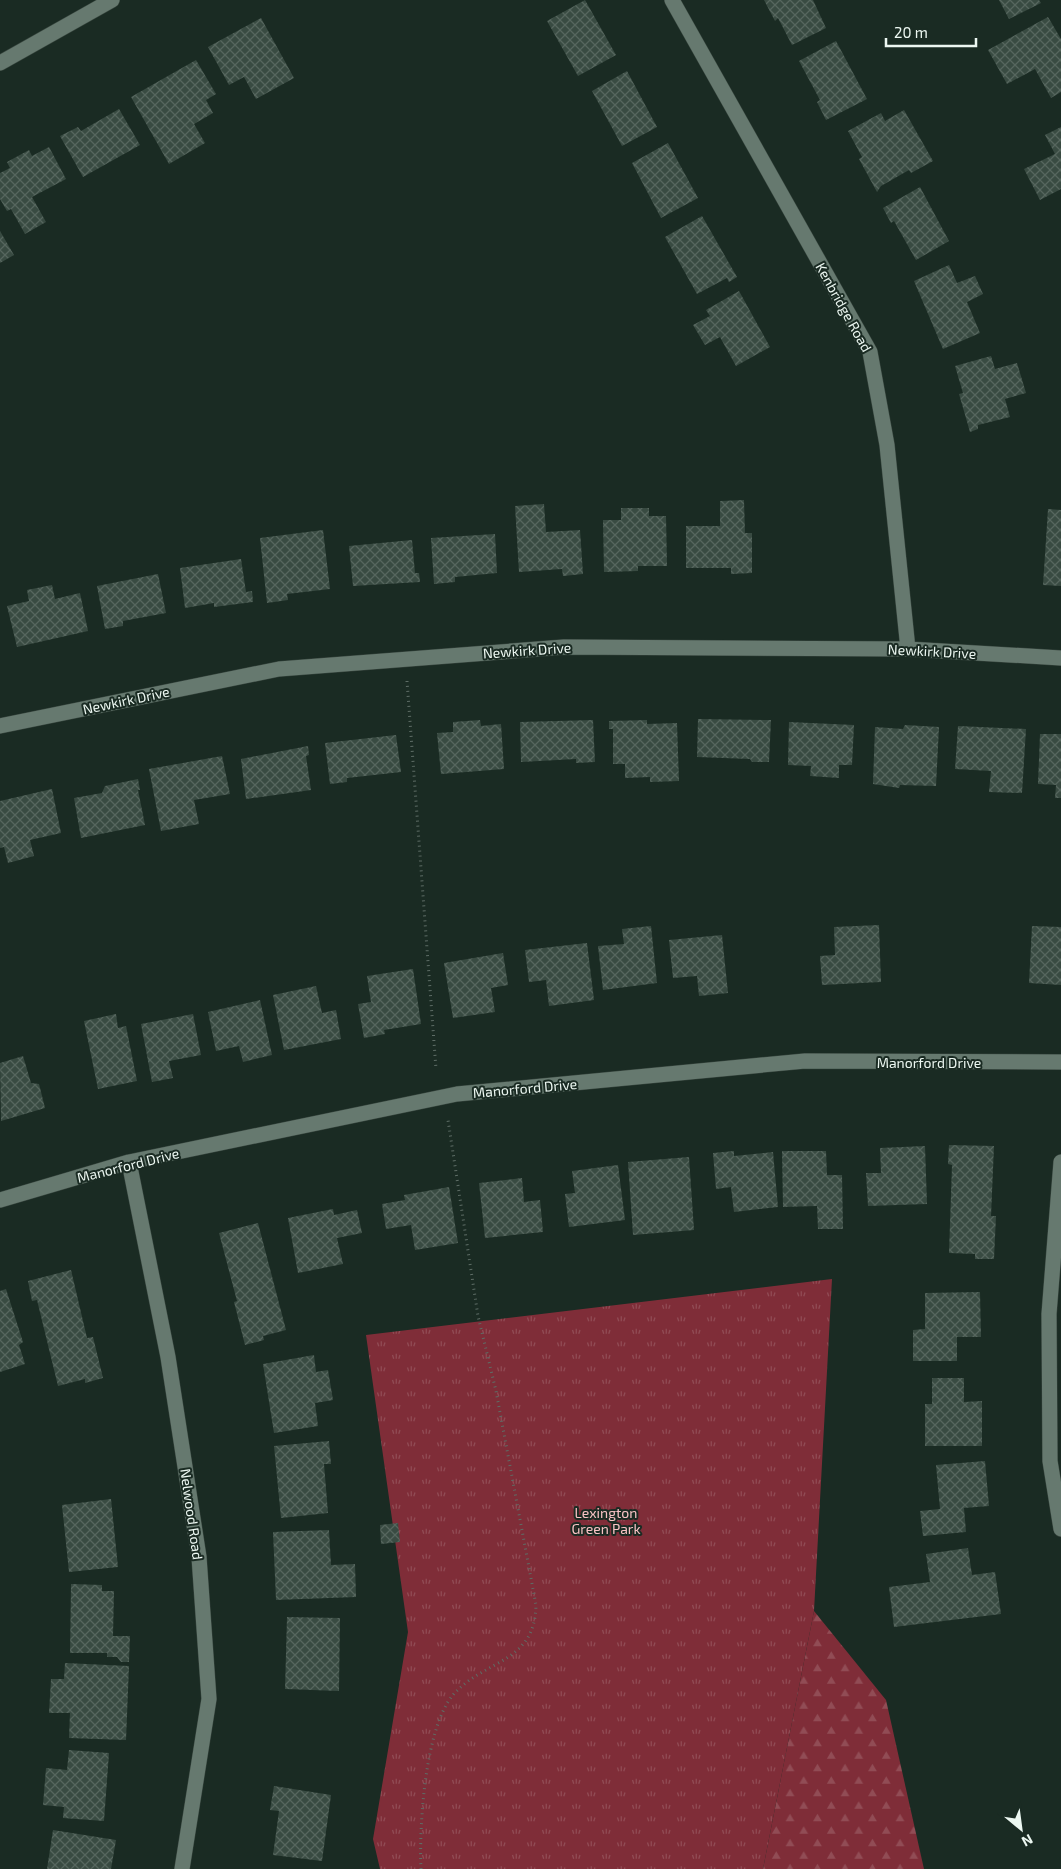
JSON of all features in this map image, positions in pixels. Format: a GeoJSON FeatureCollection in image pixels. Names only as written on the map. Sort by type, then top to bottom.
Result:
{"type":"FeatureCollection","features":[{"type":"Feature","properties":{"kind":"street"},"geometry":{"type":"LineString","coordinates":[[0,63],[112,0]]}},
{"type":"Feature","properties":{"kind":"street","name":"Kenbridge Road"},"geometry":{"type":"LineString","coordinates":[[672,0],[870,352],[887,445],[908,649]]}},
{"type":"Feature","properties":{"kind":"street","name":"Newkirk Drive"},"geometry":{"type":"LineString","coordinates":[[0,726],[279,668],[564,647],[908,649],[1061,658]]}},
{"type":"Feature","properties":{"kind":"street","name":"Manorford Drive"},"geometry":{"type":"LineString","coordinates":[[0,1200],[129,1162],[457,1094],[806,1061],[1061,1062]]}},
{"type":"Feature","properties":{"kind":"street","name":"Nelwood Road"},"geometry":{"type":"LineString","coordinates":[[129,1162],[168,1357],[199,1557],[209,1699],[182,1869]]}},
{"type":"Feature","properties":{"kind":"street"},"geometry":{"type":"LineString","coordinates":[[1061,1162],[1048,1314],[1050,1461],[1061,1529]]}},
{"type":"Feature","properties":{"kind":"path"},"geometry":{"type":"LineString","coordinates":[[409,689],[436,1069]]}},
{"type":"Feature","properties":{"kind":"path"},"geometry":{"type":"LineString","coordinates":[[421,1869],[420,1844],[428,1764],[436,1726],[453,1695],[469,1681],[522,1645],[532,1632],[536,1622],[536,1605],[502,1420],[478,1316],[448,1120]]}},
{"type":"Feature","properties":{"kind":"green space","name":"Lexington Green Park"},"geometry":{"type":"Polygon","coordinates":[[[832,1279],[814,1611],[763,1869],[380,1869],[373,1839],[408,1632],[366,1335],[832,1279]]]}},
{"type":"Feature","properties":{"kind":"green space"},"geometry":{"type":"Polygon","coordinates":[[[814,1611],[886,1700],[924,1869],[763,1869],[814,1611]]]}},
{"type":"Feature","properties":{"kind":"building"},"geometry":{"type":"Polygon","coordinates":[[[585,0],[616,55],[578,76],[547,21],[585,0]]]}},
{"type":"Feature","properties":{"kind":"building"},"geometry":{"type":"Polygon","coordinates":[[[764,0],[813,0],[826,28],[792,45],[778,18],[775,21],[764,0]]]}},
{"type":"Feature","properties":{"kind":"building"},"geometry":{"type":"Polygon","coordinates":[[[999,0],[1039,0],[1041,3],[1009,19],[999,0]]]}},
{"type":"Feature","properties":{"kind":"building"},"geometry":{"type":"Polygon","coordinates":[[[1048,17],[1061,39],[1061,92],[1051,98],[1035,69],[1007,84],[988,50],[1048,17]]]}},
{"type":"Feature","properties":{"kind":"building"},"geometry":{"type":"Polygon","coordinates":[[[261,18],[294,78],[256,99],[244,77],[229,85],[208,47],[261,18]]]}},
{"type":"Feature","properties":{"kind":"building"},"geometry":{"type":"Polygon","coordinates":[[[836,41],[867,99],[826,120],[817,102],[820,100],[799,61],[836,41]]]}},
{"type":"Feature","properties":{"kind":"building"},"geometry":{"type":"Polygon","coordinates":[[[196,60],[216,94],[206,100],[213,113],[194,124],[205,143],[169,164],[131,97],[196,60]]]}},
{"type":"Feature","properties":{"kind":"building"},"geometry":{"type":"Polygon","coordinates":[[[627,71],[657,127],[622,146],[592,91],[627,71]]]}},
{"type":"Feature","properties":{"kind":"building"},"geometry":{"type":"Polygon","coordinates":[[[119,109],[140,145],[83,177],[60,136],[78,127],[81,131],[119,109]]]}},
{"type":"Feature","properties":{"kind":"building"},"geometry":{"type":"Polygon","coordinates":[[[904,110],[933,161],[911,173],[909,170],[881,186],[877,192],[859,159],[862,157],[848,131],[881,113],[885,121],[904,110]]]}},
{"type":"Feature","properties":{"kind":"building"},"geometry":{"type":"Polygon","coordinates":[[[1061,127],[1061,189],[1040,200],[1024,169],[1055,154],[1045,135],[1061,127]]]}},
{"type":"Feature","properties":{"kind":"building"},"geometry":{"type":"Polygon","coordinates":[[[668,143],[698,198],[661,218],[632,163],[668,143]]]}},
{"type":"Feature","properties":{"kind":"building"},"geometry":{"type":"Polygon","coordinates":[[[49,147],[66,179],[32,197],[46,222],[25,234],[11,209],[7,211],[0,199],[0,173],[10,168],[7,162],[29,150],[32,156],[49,147]]]}},
{"type":"Feature","properties":{"kind":"building"},"geometry":{"type":"Polygon","coordinates":[[[920,187],[949,241],[916,260],[894,221],[891,223],[883,208],[920,187]]]}},
{"type":"Feature","properties":{"kind":"building"},"geometry":{"type":"Polygon","coordinates":[[[702,216],[737,277],[729,282],[727,278],[697,294],[665,237],[702,216]]]}},
{"type":"Feature","properties":{"kind":"building"},"geometry":{"type":"Polygon","coordinates":[[[0,231],[14,255],[0,263],[0,231]]]}},
{"type":"Feature","properties":{"kind":"building"},"geometry":{"type":"Polygon","coordinates":[[[949,265],[957,283],[975,276],[983,294],[967,302],[980,333],[943,349],[914,281],[949,265]]]}},
{"type":"Feature","properties":{"kind":"building"},"geometry":{"type":"Polygon","coordinates":[[[739,291],[770,347],[736,366],[720,337],[705,345],[693,325],[710,316],[706,310],[739,291]]]}},
{"type":"Feature","properties":{"kind":"building"},"geometry":{"type":"Polygon","coordinates":[[[991,356],[995,369],[1017,363],[1026,393],[1005,399],[1010,417],[978,425],[978,429],[970,432],[959,394],[963,393],[955,366],[991,356]]]}},
{"type":"Feature","properties":{"kind":"building"},"geometry":{"type":"Polygon","coordinates":[[[744,500],[745,533],[752,533],[752,573],[731,574],[731,568],[686,568],[686,526],[720,526],[720,501],[744,500]]]}},
{"type":"Feature","properties":{"kind":"building"},"geometry":{"type":"Polygon","coordinates":[[[544,504],[546,532],[580,530],[583,574],[563,576],[562,569],[519,572],[515,506],[544,504]]]}},
{"type":"Feature","properties":{"kind":"building"},"geometry":{"type":"Polygon","coordinates":[[[621,508],[649,508],[649,516],[666,516],[667,566],[638,566],[638,571],[604,572],[603,520],[621,520],[621,508]]]}},
{"type":"Feature","properties":{"kind":"building"},"geometry":{"type":"Polygon","coordinates":[[[1048,509],[1061,510],[1061,586],[1043,585],[1048,509]]]}},
{"type":"Feature","properties":{"kind":"building"},"geometry":{"type":"Polygon","coordinates":[[[323,530],[330,589],[287,594],[288,600],[267,603],[260,538],[323,530]]]}},
{"type":"Feature","properties":{"kind":"building"},"geometry":{"type":"Polygon","coordinates":[[[495,534],[497,573],[455,577],[455,582],[434,584],[431,538],[495,534]]]}},
{"type":"Feature","properties":{"kind":"building"},"geometry":{"type":"Polygon","coordinates":[[[412,540],[415,573],[419,573],[420,582],[353,586],[349,546],[412,540]]]}},
{"type":"Feature","properties":{"kind":"building"},"geometry":{"type":"Polygon","coordinates":[[[241,559],[246,592],[252,591],[253,602],[214,607],[214,603],[185,608],[180,568],[241,559]]]}},
{"type":"Feature","properties":{"kind":"building"},"geometry":{"type":"Polygon","coordinates":[[[158,574],[166,613],[123,621],[123,626],[105,629],[97,586],[158,574]]]}},
{"type":"Feature","properties":{"kind":"building"},"geometry":{"type":"Polygon","coordinates":[[[52,585],[55,599],[80,593],[88,631],[17,647],[7,606],[29,601],[27,590],[52,585]]]}},
{"type":"Feature","properties":{"kind":"building"},"geometry":{"type":"Polygon","coordinates":[[[698,719],[771,720],[769,762],[752,762],[750,759],[697,757],[698,719]]]}},
{"type":"Feature","properties":{"kind":"building"},"geometry":{"type":"Polygon","coordinates":[[[480,720],[481,726],[501,724],[504,769],[441,774],[437,733],[453,732],[453,722],[480,720]]]}},
{"type":"Feature","properties":{"kind":"building"},"geometry":{"type":"Polygon","coordinates":[[[593,720],[595,762],[576,763],[576,759],[521,762],[520,722],[593,720]]]}},
{"type":"Feature","properties":{"kind":"building"},"geometry":{"type":"Polygon","coordinates":[[[647,720],[647,724],[677,723],[679,781],[650,782],[650,777],[625,778],[625,764],[613,764],[613,729],[609,729],[609,721],[647,720]]]}},
{"type":"Feature","properties":{"kind":"building"},"geometry":{"type":"Polygon","coordinates":[[[789,722],[854,725],[852,765],[839,765],[839,778],[810,776],[811,766],[788,765],[789,722]]]}},
{"type":"Feature","properties":{"kind":"building"},"geometry":{"type":"Polygon","coordinates":[[[905,725],[939,727],[936,786],[900,785],[899,788],[873,784],[875,727],[903,729],[905,725]]]}},
{"type":"Feature","properties":{"kind":"building"},"geometry":{"type":"Polygon","coordinates":[[[958,726],[1026,729],[1022,793],[989,792],[991,771],[955,769],[958,726]]]}},
{"type":"Feature","properties":{"kind":"building"},"geometry":{"type":"Polygon","coordinates":[[[1040,734],[1061,734],[1061,798],[1055,798],[1056,785],[1038,784],[1040,734]]]}},
{"type":"Feature","properties":{"kind":"building"},"geometry":{"type":"Polygon","coordinates":[[[396,735],[401,772],[347,778],[347,782],[330,784],[325,743],[396,735]]]}},
{"type":"Feature","properties":{"kind":"building"},"geometry":{"type":"Polygon","coordinates":[[[308,746],[309,755],[306,756],[311,790],[246,799],[241,759],[308,746]]]}},
{"type":"Feature","properties":{"kind":"building"},"geometry":{"type":"Polygon","coordinates":[[[222,756],[230,794],[194,800],[199,824],[161,831],[149,769],[222,756]]]}},
{"type":"Feature","properties":{"kind":"building"},"geometry":{"type":"Polygon","coordinates":[[[138,779],[140,790],[138,790],[145,825],[81,838],[74,798],[102,793],[105,786],[138,779]]]}},
{"type":"Feature","properties":{"kind":"building"},"geometry":{"type":"Polygon","coordinates":[[[52,789],[61,833],[30,840],[34,856],[8,863],[4,847],[0,848],[0,801],[52,789]]]}},
{"type":"Feature","properties":{"kind":"building"},"geometry":{"type":"Polygon","coordinates":[[[879,925],[881,982],[822,985],[820,956],[835,955],[834,927],[879,925]]]}},
{"type":"Feature","properties":{"kind":"building"},"geometry":{"type":"Polygon","coordinates":[[[651,926],[657,983],[603,990],[598,946],[624,944],[622,929],[651,926]]]}},
{"type":"Feature","properties":{"kind":"building"},"geometry":{"type":"Polygon","coordinates":[[[1032,926],[1061,927],[1061,985],[1029,983],[1032,926]]]}},
{"type":"Feature","properties":{"kind":"building"},"geometry":{"type":"Polygon","coordinates":[[[722,935],[728,993],[699,996],[697,976],[673,978],[669,940],[722,935]]]}},
{"type":"Feature","properties":{"kind":"building"},"geometry":{"type":"Polygon","coordinates":[[[587,943],[594,1000],[549,1006],[546,980],[529,982],[525,950],[587,943]]]}},
{"type":"Feature","properties":{"kind":"building"},"geometry":{"type":"Polygon","coordinates":[[[503,953],[508,985],[491,988],[495,1012],[453,1018],[444,963],[503,953]]]}},
{"type":"Feature","properties":{"kind":"building"},"geometry":{"type":"Polygon","coordinates":[[[413,969],[421,1024],[384,1030],[385,1034],[364,1038],[358,1004],[371,1002],[367,976],[413,969]]]}},
{"type":"Feature","properties":{"kind":"building"},"geometry":{"type":"Polygon","coordinates":[[[316,986],[322,1013],[336,1010],[341,1039],[284,1050],[273,995],[316,986]]]}},
{"type":"Feature","properties":{"kind":"building"},"geometry":{"type":"Polygon","coordinates":[[[260,1000],[272,1055],[243,1062],[239,1046],[216,1051],[208,1012],[260,1000]]]}},
{"type":"Feature","properties":{"kind":"building"},"geometry":{"type":"Polygon","coordinates":[[[116,1014],[118,1028],[126,1026],[137,1081],[98,1089],[84,1021],[116,1014]]]}},
{"type":"Feature","properties":{"kind":"building"},"geometry":{"type":"Polygon","coordinates":[[[193,1014],[201,1055],[169,1061],[173,1078],[152,1082],[141,1024],[193,1014]]]}},
{"type":"Feature","properties":{"kind":"building"},"geometry":{"type":"Polygon","coordinates":[[[23,1056],[31,1083],[39,1084],[45,1108],[1,1121],[0,1063],[23,1056]]]}},
{"type":"Feature","properties":{"kind":"building"},"geometry":{"type":"Polygon","coordinates":[[[949,1145],[994,1146],[991,1216],[996,1216],[994,1259],[975,1259],[975,1254],[949,1253],[952,1165],[948,1164],[949,1145]]]}},
{"type":"Feature","properties":{"kind":"building"},"geometry":{"type":"Polygon","coordinates":[[[925,1146],[927,1204],[868,1206],[866,1173],[881,1173],[880,1148],[925,1146]]]}},
{"type":"Feature","properties":{"kind":"building"},"geometry":{"type":"Polygon","coordinates":[[[734,1151],[734,1156],[773,1152],[778,1207],[734,1212],[731,1187],[716,1189],[713,1153],[734,1151]]]}},
{"type":"Feature","properties":{"kind":"building"},"geometry":{"type":"Polygon","coordinates":[[[782,1151],[826,1151],[827,1175],[842,1175],[843,1229],[818,1229],[817,1206],[783,1207],[782,1151]]]}},
{"type":"Feature","properties":{"kind":"building"},"geometry":{"type":"Polygon","coordinates":[[[689,1157],[694,1230],[633,1235],[628,1162],[689,1157]]]}},
{"type":"Feature","properties":{"kind":"building"},"geometry":{"type":"Polygon","coordinates":[[[618,1165],[625,1220],[569,1227],[565,1194],[575,1193],[572,1171],[618,1165]]]}},
{"type":"Feature","properties":{"kind":"building"},"geometry":{"type":"Polygon","coordinates":[[[522,1178],[524,1202],[540,1200],[543,1232],[485,1238],[479,1183],[522,1178]]]}},
{"type":"Feature","properties":{"kind":"building"},"geometry":{"type":"Polygon","coordinates":[[[449,1187],[458,1243],[415,1250],[411,1225],[386,1229],[382,1204],[405,1200],[404,1195],[449,1187]]]}},
{"type":"Feature","properties":{"kind":"building"},"geometry":{"type":"Polygon","coordinates":[[[333,1209],[334,1215],[357,1210],[362,1233],[337,1238],[343,1264],[298,1273],[288,1218],[333,1209]]]}},
{"type":"Feature","properties":{"kind":"building"},"geometry":{"type":"Polygon","coordinates":[[[258,1223],[286,1330],[263,1336],[264,1340],[245,1345],[234,1302],[237,1301],[219,1233],[258,1223]]]}},
{"type":"Feature","properties":{"kind":"building"},"geometry":{"type":"Polygon","coordinates":[[[71,1270],[87,1338],[93,1337],[103,1378],[85,1383],[85,1379],[58,1386],[37,1300],[32,1301],[28,1281],[71,1270]]]}},
{"type":"Feature","properties":{"kind":"building"},"geometry":{"type":"Polygon","coordinates":[[[6,1289],[23,1342],[19,1345],[25,1364],[0,1372],[0,1291],[6,1289]]]}},
{"type":"Feature","properties":{"kind":"building"},"geometry":{"type":"Polygon","coordinates":[[[980,1292],[981,1337],[957,1337],[957,1361],[913,1361],[913,1330],[925,1329],[925,1293],[980,1292]]]}},
{"type":"Feature","properties":{"kind":"building"},"geometry":{"type":"Polygon","coordinates":[[[314,1355],[316,1372],[328,1370],[333,1400],[315,1403],[318,1426],[274,1433],[263,1364],[314,1355]]]}},
{"type":"Feature","properties":{"kind":"building"},"geometry":{"type":"Polygon","coordinates":[[[932,1378],[964,1378],[964,1402],[982,1401],[982,1446],[925,1446],[925,1404],[932,1404],[932,1378]]]}},
{"type":"Feature","properties":{"kind":"building"},"geometry":{"type":"Polygon","coordinates":[[[329,1441],[331,1464],[324,1464],[328,1513],[281,1518],[274,1446],[329,1441]]]}},
{"type":"Feature","properties":{"kind":"building"},"geometry":{"type":"Polygon","coordinates":[[[985,1461],[989,1506],[964,1508],[966,1532],[923,1536],[920,1511],[940,1509],[936,1465],[985,1461]]]}},
{"type":"Feature","properties":{"kind":"building"},"geometry":{"type":"Polygon","coordinates":[[[111,1499],[118,1567],[69,1572],[62,1505],[111,1499]]]}},
{"type":"Feature","properties":{"kind":"building"},"geometry":{"type":"Polygon","coordinates":[[[398,1523],[400,1542],[381,1544],[380,1525],[398,1523]]]}},
{"type":"Feature","properties":{"kind":"building"},"geometry":{"type":"Polygon","coordinates":[[[329,1530],[331,1565],[355,1564],[356,1597],[276,1600],[273,1532],[329,1530]]]}},
{"type":"Feature","properties":{"kind":"building"},"geometry":{"type":"Polygon","coordinates":[[[968,1548],[972,1575],[995,1572],[1001,1614],[894,1627],[889,1587],[930,1582],[926,1554],[968,1548]]]}},
{"type":"Feature","properties":{"kind":"building"},"geometry":{"type":"Polygon","coordinates":[[[71,1584],[102,1585],[102,1591],[114,1591],[113,1636],[130,1636],[129,1662],[121,1662],[117,1657],[107,1657],[107,1653],[70,1653],[71,1584]]]}},
{"type":"Feature","properties":{"kind":"building"},"geometry":{"type":"Polygon","coordinates":[[[287,1617],[340,1618],[339,1691],[285,1689],[287,1617]]]}},
{"type":"Feature","properties":{"kind":"building"},"geometry":{"type":"Polygon","coordinates":[[[65,1663],[129,1666],[126,1740],[69,1738],[70,1713],[49,1713],[51,1679],[64,1679],[65,1663]]]}},
{"type":"Feature","properties":{"kind":"building"},"geometry":{"type":"Polygon","coordinates":[[[69,1750],[109,1753],[104,1821],[63,1818],[64,1807],[43,1805],[46,1768],[67,1770],[69,1750]]]}},
{"type":"Feature","properties":{"kind":"building"},"geometry":{"type":"Polygon","coordinates":[[[274,1786],[331,1795],[322,1861],[273,1855],[279,1811],[270,1810],[274,1786]]]}},
{"type":"Feature","properties":{"kind":"building"},"geometry":{"type":"Polygon","coordinates":[[[53,1830],[116,1840],[111,1869],[47,1869],[53,1830]]]}}]}
